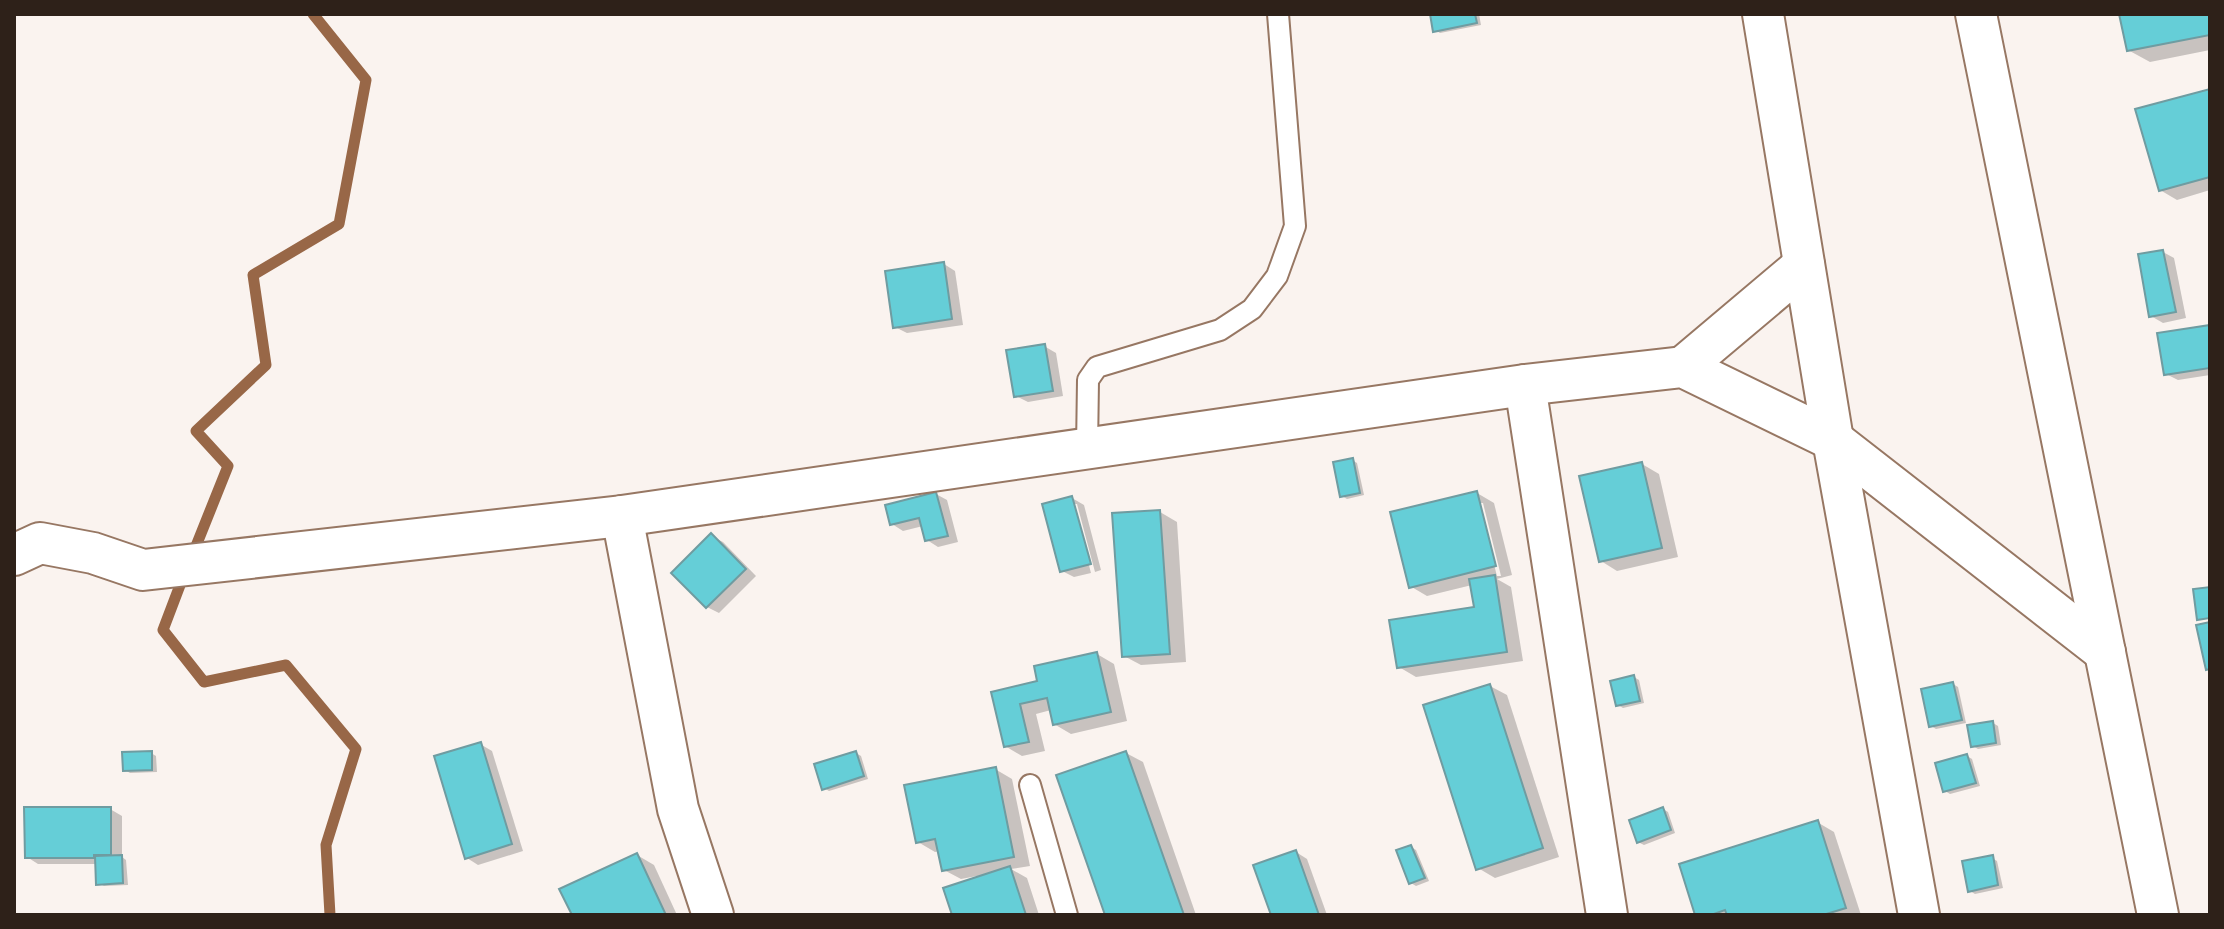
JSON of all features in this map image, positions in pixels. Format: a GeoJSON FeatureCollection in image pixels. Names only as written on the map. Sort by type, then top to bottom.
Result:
{"type":"FeatureCollection","features":[{"type":"Feature","properties":{"kind":"street"},"geometry":{"type":"LineString","coordinates":[[1763,14],[1833,440],[1919,915]]}},
{"type":"Feature","properties":{"kind":"street"},"geometry":{"type":"LineString","coordinates":[[1976,14],[2158,915]]}},
{"type":"Feature","properties":{"kind":"street"},"geometry":{"type":"LineString","coordinates":[[1683,367],[1804,265]]}},
{"type":"Feature","properties":{"kind":"street"},"geometry":{"type":"LineString","coordinates":[[14,555],[40,543],[93,553],[143,570],[622,516],[1525,385],[1683,367],[1833,440],[2105,652]]}},
{"type":"Feature","properties":{"kind":"street"},"geometry":{"type":"LineString","coordinates":[[1525,385],[1607,915]]}},
{"type":"Feature","properties":{"kind":"street"},"geometry":{"type":"LineString","coordinates":[[622,516],[678,809],[713,915]]}},
{"type":"Feature","properties":{"kind":"lane"},"geometry":{"type":"LineString","coordinates":[[1087,449],[1088,380],[1097,367],[1220,330],[1252,309],[1277,276],[1295,226],[1278,14]]}},
{"type":"Feature","properties":{"kind":"lane"},"geometry":{"type":"LineString","coordinates":[[1030,785],[1067,915]]}},
{"type":"Feature","properties":{"kind":"building"},"geometry":{"type":"Polygon","coordinates":[[[1430,14],[1475,14],[1477,23],[1433,32],[1430,14]]]}},
{"type":"Feature","properties":{"kind":"building"},"geometry":{"type":"Polygon","coordinates":[[[2119,14],[2210,14],[2210,35],[2127,51],[2119,14]]]}},
{"type":"Feature","properties":{"kind":"building"},"geometry":{"type":"Polygon","coordinates":[[[2210,89],[2210,177],[2159,191],[2135,109],[2210,89]]]}},
{"type":"Feature","properties":{"kind":"building"},"geometry":{"type":"Polygon","coordinates":[[[2163,250],[2176,312],[2149,317],[2138,254],[2163,250]]]}},
{"type":"Feature","properties":{"kind":"building"},"geometry":{"type":"Polygon","coordinates":[[[944,262],[952,319],[893,328],[885,271],[944,262]]]}},
{"type":"Feature","properties":{"kind":"building"},"geometry":{"type":"Polygon","coordinates":[[[2210,325],[2210,368],[2164,375],[2157,333],[2210,325]]]}},
{"type":"Feature","properties":{"kind":"building"},"geometry":{"type":"Polygon","coordinates":[[[1045,344],[1053,391],[1014,397],[1006,350],[1045,344]]]}},
{"type":"Feature","properties":{"kind":"building"},"geometry":{"type":"Polygon","coordinates":[[[1353,458],[1360,493],[1340,497],[1333,462],[1353,458]]]}},
{"type":"Feature","properties":{"kind":"building"},"geometry":{"type":"Polygon","coordinates":[[[1642,462],[1662,548],[1599,562],[1579,476],[1642,462]]]}},
{"type":"Feature","properties":{"kind":"building"},"geometry":{"type":"Polygon","coordinates":[[[1477,491],[1496,566],[1409,588],[1390,512],[1477,491]]]}},
{"type":"Feature","properties":{"kind":"building"},"geometry":{"type":"Polygon","coordinates":[[[936,492],[948,536],[925,541],[919,518],[890,525],[885,505],[936,492]]]}},
{"type":"Feature","properties":{"kind":"building"},"geometry":{"type":"Polygon","coordinates":[[[1072,496],[1091,564],[1060,572],[1042,504],[1072,496]]]}},
{"type":"Feature","properties":{"kind":"building"},"geometry":{"type":"Polygon","coordinates":[[[1160,510],[1170,654],[1122,657],[1112,513],[1160,510]]]}},
{"type":"Feature","properties":{"kind":"building"},"geometry":{"type":"Polygon","coordinates":[[[711,533],[746,569],[706,608],[671,573],[711,533]]]}},
{"type":"Feature","properties":{"kind":"building"},"geometry":{"type":"Polygon","coordinates":[[[1495,575],[1507,652],[1397,668],[1389,620],[1474,607],[1469,579],[1495,575]]]}},
{"type":"Feature","properties":{"kind":"building"},"geometry":{"type":"Polygon","coordinates":[[[2210,587],[2210,618],[2197,620],[2193,589],[2210,587]]]}},
{"type":"Feature","properties":{"kind":"building"},"geometry":{"type":"Polygon","coordinates":[[[2210,622],[2210,669],[2206,670],[2196,625],[2210,622]]]}},
{"type":"Feature","properties":{"kind":"building"},"geometry":{"type":"Polygon","coordinates":[[[1097,652],[1111,712],[1053,725],[1047,698],[1020,704],[1029,742],[1004,747],[991,692],[1037,681],[1034,666],[1097,652]]]}},
{"type":"Feature","properties":{"kind":"building"},"geometry":{"type":"Polygon","coordinates":[[[1634,675],[1640,701],[1616,706],[1610,681],[1634,675]]]}},
{"type":"Feature","properties":{"kind":"building"},"geometry":{"type":"Polygon","coordinates":[[[1953,682],[1962,720],[1929,727],[1921,689],[1953,682]]]}},
{"type":"Feature","properties":{"kind":"building"},"geometry":{"type":"Polygon","coordinates":[[[1490,684],[1543,848],[1476,870],[1423,705],[1490,684]]]}},
{"type":"Feature","properties":{"kind":"building"},"geometry":{"type":"Polygon","coordinates":[[[1993,721],[1996,743],[1971,747],[1967,725],[1993,721]]]}},
{"type":"Feature","properties":{"kind":"building"},"geometry":{"type":"Polygon","coordinates":[[[481,742],[512,844],[465,859],[434,756],[481,742]]]}},
{"type":"Feature","properties":{"kind":"building"},"geometry":{"type":"Polygon","coordinates":[[[152,751],[152,770],[123,771],[122,752],[152,751]]]}},
{"type":"Feature","properties":{"kind":"building"},"geometry":{"type":"Polygon","coordinates":[[[856,751],[864,776],[822,790],[814,764],[856,751]]]}},
{"type":"Feature","properties":{"kind":"building"},"geometry":{"type":"Polygon","coordinates":[[[1126,751],[1184,915],[1105,915],[1056,775],[1126,751]]]}},
{"type":"Feature","properties":{"kind":"building"},"geometry":{"type":"Polygon","coordinates":[[[1967,754],[1976,783],[1943,792],[1935,763],[1967,754]]]}},
{"type":"Feature","properties":{"kind":"building"},"geometry":{"type":"Polygon","coordinates":[[[996,767],[1014,857],[942,871],[935,839],[916,843],[904,785],[996,767]]]}},
{"type":"Feature","properties":{"kind":"building"},"geometry":{"type":"Polygon","coordinates":[[[24,807],[111,807],[111,855],[94,855],[94,858],[25,858],[24,807]]]}},
{"type":"Feature","properties":{"kind":"building"},"geometry":{"type":"Polygon","coordinates":[[[1663,807],[1671,830],[1637,843],[1629,820],[1663,807]]]}},
{"type":"Feature","properties":{"kind":"building"},"geometry":{"type":"Polygon","coordinates":[[[1818,820],[1846,908],[1823,915],[1727,915],[1725,910],[1711,915],[1695,915],[1679,864],[1818,820]]]}},
{"type":"Feature","properties":{"kind":"building"},"geometry":{"type":"Polygon","coordinates":[[[1411,845],[1425,878],[1409,884],[1396,850],[1411,845]]]}},
{"type":"Feature","properties":{"kind":"building"},"geometry":{"type":"Polygon","coordinates":[[[1296,850],[1319,915],[1271,915],[1253,865],[1296,850]]]}},
{"type":"Feature","properties":{"kind":"building"},"geometry":{"type":"Polygon","coordinates":[[[637,853],[666,915],[572,915],[559,889],[637,853]]]}},
{"type":"Feature","properties":{"kind":"building"},"geometry":{"type":"Polygon","coordinates":[[[122,855],[123,883],[96,885],[95,856],[122,855]]]}},
{"type":"Feature","properties":{"kind":"building"},"geometry":{"type":"Polygon","coordinates":[[[1993,855],[1998,885],[1968,892],[1962,861],[1993,855]]]}},
{"type":"Feature","properties":{"kind":"building"},"geometry":{"type":"Polygon","coordinates":[[[1010,866],[1026,915],[952,915],[943,888],[1010,866]]]}},
{"type":"Feature","properties":{"kind":"waterway"},"geometry":{"type":"LineString","coordinates":[[192,556],[228,466],[196,431],[266,365],[253,275],[339,224],[366,80],[313,14]]}},
{"type":"Feature","properties":{"kind":"waterway"},"geometry":{"type":"LineString","coordinates":[[185,572],[163,630],[204,682],[286,665],[356,749],[326,845],[330,915]]}}]}
